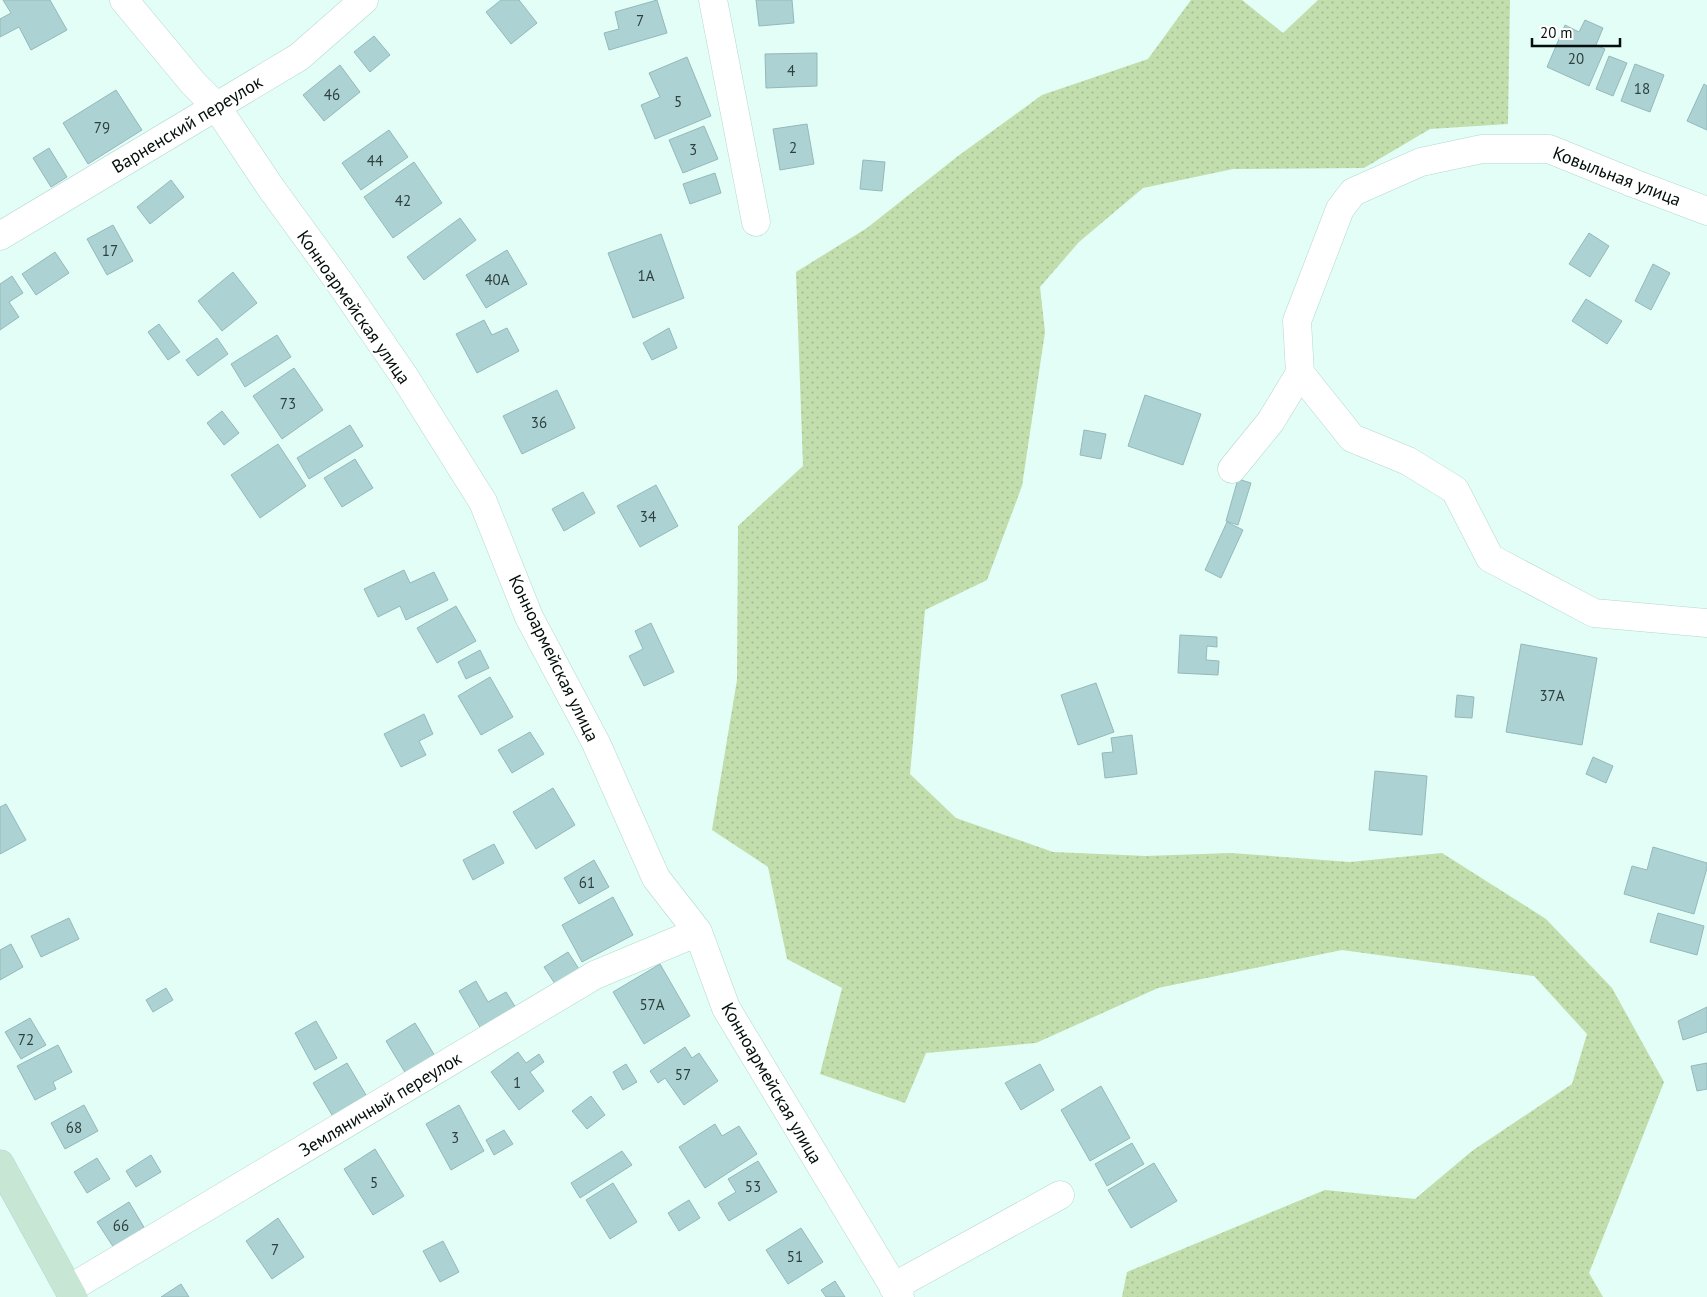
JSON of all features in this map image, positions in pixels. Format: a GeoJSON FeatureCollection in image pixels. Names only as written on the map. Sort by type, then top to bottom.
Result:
{"type":"FeatureCollection","features":[{"type":"Feature","properties":{"kind":"street","name":"Конноармейская улица"},"geometry":{"type":"LineString","coordinates":[[124,0],[193,83],[216,106],[271,188],[404,376],[483,502],[529,617],[596,743],[656,878],[698,932],[726,1008],[897,1292]]}},
{"type":"Feature","properties":{"kind":"street","name":"Варненский переулок"},"geometry":{"type":"LineString","coordinates":[[0,236],[299,57],[364,0]]}},
{"type":"Feature","properties":{"kind":"street"},"geometry":{"type":"LineString","coordinates":[[713,0],[756,222]]}},
{"type":"Feature","properties":{"kind":"street","name":"Ковыльная улица"},"geometry":{"type":"LineString","coordinates":[[1300,373],[1297,321],[1340,209],[1353,192],[1421,162],[1482,149],[1549,149],[1707,211]]}},
{"type":"Feature","properties":{"kind":"street"},"geometry":{"type":"LineString","coordinates":[[1232,469],[1271,421],[1300,373],[1352,438],[1408,461],[1455,490],[1490,558],[1594,614],[1707,622]]}},
{"type":"Feature","properties":{"kind":"street","name":"Земляничный переулок"},"geometry":{"type":"LineString","coordinates":[[71,1293],[595,975],[698,932]]}},
{"type":"Feature","properties":{"kind":"street"},"geometry":{"type":"LineString","coordinates":[[0,1164],[71,1293]]}},
{"type":"Feature","properties":{"kind":"street"},"geometry":{"type":"LineString","coordinates":[[897,1292],[1060,1195]]}},
{"type":"Feature","properties":{"kind":"green space"},"geometry":{"type":"Polygon","coordinates":[[[1191,0],[1242,0],[1283,33],[1318,0],[1510,0],[1508,124],[1430,129],[1364,168],[1233,169],[1143,188],[1079,242],[1040,287],[1045,332],[1022,486],[987,580],[925,610],[910,774],[956,818],[1053,852],[1146,856],[1231,853],[1350,862],[1442,853],[1546,919],[1612,988],[1664,1082],[1589,1273],[1603,1297],[1122,1297],[1127,1272],[1325,1190],[1415,1199],[1472,1151],[1572,1084],[1587,1034],[1534,976],[1342,950],[1158,988],[1036,1043],[926,1053],[905,1103],[820,1074],[842,988],[787,959],[768,867],[712,830],[737,680],[738,526],[803,466],[796,272],[867,228],[958,156],[1042,95],[1148,59],[1191,0]]]}},
{"type":"Feature","properties":{"kind":"building"},"geometry":{"type":"Polygon","coordinates":[[[3,0],[50,0],[67,30],[31,50],[19,27],[0,37],[0,19],[11,13],[3,0]]]}},
{"type":"Feature","properties":{"kind":"building"},"geometry":{"type":"Polygon","coordinates":[[[501,0],[519,0],[537,23],[511,44],[486,12],[501,0]]]}},
{"type":"Feature","properties":{"kind":"building"},"geometry":{"type":"Polygon","coordinates":[[[657,0],[667,33],[609,50],[604,33],[619,29],[615,12],[657,0]]]}},
{"type":"Feature","properties":{"kind":"building"},"geometry":{"type":"Polygon","coordinates":[[[756,0],[792,0],[794,23],[759,26],[756,0]]]}},
{"type":"Feature","properties":{"kind":"building"},"geometry":{"type":"Polygon","coordinates":[[[1585,20],[1603,28],[1596,45],[1605,49],[1589,86],[1547,67],[1565,25],[1579,32],[1585,20]]]}},
{"type":"Feature","properties":{"kind":"building"},"geometry":{"type":"Polygon","coordinates":[[[374,36],[390,55],[370,72],[354,52],[374,36]]]}},
{"type":"Feature","properties":{"kind":"building"},"geometry":{"type":"Polygon","coordinates":[[[817,53],[817,86],[766,88],[765,54],[817,53]]]}},
{"type":"Feature","properties":{"kind":"building"},"geometry":{"type":"Polygon","coordinates":[[[1609,56],[1627,63],[1613,96],[1596,89],[1609,56]]]}},
{"type":"Feature","properties":{"kind":"building"},"geometry":{"type":"Polygon","coordinates":[[[687,57],[711,116],[655,139],[641,105],[660,97],[649,73],[687,57]]]}},
{"type":"Feature","properties":{"kind":"building"},"geometry":{"type":"Polygon","coordinates":[[[1635,64],[1664,75],[1650,112],[1621,101],[1635,64]]]}},
{"type":"Feature","properties":{"kind":"building"},"geometry":{"type":"Polygon","coordinates":[[[340,65],[360,92],[324,121],[303,95],[340,65]]]}},
{"type":"Feature","properties":{"kind":"building"},"geometry":{"type":"Polygon","coordinates":[[[1704,84],[1707,86],[1707,130],[1687,121],[1704,84]]]}},
{"type":"Feature","properties":{"kind":"building"},"geometry":{"type":"Polygon","coordinates":[[[116,90],[142,130],[88,164],[63,123],[116,90]]]}},
{"type":"Feature","properties":{"kind":"building"},"geometry":{"type":"Polygon","coordinates":[[[807,124],[814,164],[780,170],[773,129],[807,124]]]}},
{"type":"Feature","properties":{"kind":"building"},"geometry":{"type":"Polygon","coordinates":[[[704,126],[718,159],[683,173],[669,140],[704,126]]]}},
{"type":"Feature","properties":{"kind":"building"},"geometry":{"type":"Polygon","coordinates":[[[389,130],[408,157],[361,190],[342,163],[389,130]]]}},
{"type":"Feature","properties":{"kind":"building"},"geometry":{"type":"Polygon","coordinates":[[[49,148],[67,177],[51,187],[33,158],[49,148]]]}},
{"type":"Feature","properties":{"kind":"building"},"geometry":{"type":"Polygon","coordinates":[[[863,160],[885,162],[882,191],[860,189],[863,160]]]}},
{"type":"Feature","properties":{"kind":"building"},"geometry":{"type":"Polygon","coordinates":[[[414,162],[442,203],[393,238],[364,197],[414,162]]]}},
{"type":"Feature","properties":{"kind":"building"},"geometry":{"type":"Polygon","coordinates":[[[715,173],[721,193],[690,204],[683,184],[715,173]]]}},
{"type":"Feature","properties":{"kind":"building"},"geometry":{"type":"Polygon","coordinates":[[[171,180],[184,197],[150,224],[137,207],[171,180]]]}},
{"type":"Feature","properties":{"kind":"building"},"geometry":{"type":"Polygon","coordinates":[[[460,218],[476,240],[424,280],[407,257],[460,218]]]}},
{"type":"Feature","properties":{"kind":"building"},"geometry":{"type":"Polygon","coordinates":[[[113,225],[133,261],[107,275],[87,239],[113,225]]]}},
{"type":"Feature","properties":{"kind":"building"},"geometry":{"type":"Polygon","coordinates":[[[1589,233],[1609,246],[1590,277],[1569,264],[1589,233]]]}},
{"type":"Feature","properties":{"kind":"building"},"geometry":{"type":"Polygon","coordinates":[[[661,234],[684,298],[633,318],[608,253],[661,234]]]}},
{"type":"Feature","properties":{"kind":"building"},"geometry":{"type":"Polygon","coordinates":[[[507,250],[527,284],[486,308],[466,275],[507,250]]]}},
{"type":"Feature","properties":{"kind":"building"},"geometry":{"type":"Polygon","coordinates":[[[55,252],[69,273],[36,295],[22,274],[55,252]]]}},
{"type":"Feature","properties":{"kind":"building"},"geometry":{"type":"Polygon","coordinates":[[[1653,264],[1670,273],[1651,310],[1635,301],[1653,264]]]}},
{"type":"Feature","properties":{"kind":"building"},"geometry":{"type":"Polygon","coordinates":[[[233,272],[257,303],[222,331],[198,301],[233,272]]]}},
{"type":"Feature","properties":{"kind":"building"},"geometry":{"type":"Polygon","coordinates":[[[12,276],[23,293],[9,302],[19,317],[0,330],[0,284],[12,276]]]}},
{"type":"Feature","properties":{"kind":"building"},"geometry":{"type":"Polygon","coordinates":[[[1586,299],[1622,321],[1607,344],[1572,321],[1586,299]]]}},
{"type":"Feature","properties":{"kind":"building"},"geometry":{"type":"Polygon","coordinates":[[[484,320],[492,335],[507,328],[519,351],[477,373],[456,334],[484,320]]]}},
{"type":"Feature","properties":{"kind":"building"},"geometry":{"type":"Polygon","coordinates":[[[159,324],[180,352],[168,360],[148,332],[159,324]]]}},
{"type":"Feature","properties":{"kind":"building"},"geometry":{"type":"Polygon","coordinates":[[[669,328],[677,348],[652,360],[643,343],[669,328]]]}},
{"type":"Feature","properties":{"kind":"building"},"geometry":{"type":"Polygon","coordinates":[[[277,335],[291,357],[245,387],[231,364],[277,335]]]}},
{"type":"Feature","properties":{"kind":"building"},"geometry":{"type":"Polygon","coordinates":[[[217,338],[228,354],[198,376],[186,360],[217,338]]]}},
{"type":"Feature","properties":{"kind":"building"},"geometry":{"type":"Polygon","coordinates":[[[294,368],[323,410],[282,439],[253,396],[294,368]]]}},
{"type":"Feature","properties":{"kind":"building"},"geometry":{"type":"Polygon","coordinates":[[[557,390],[575,428],[522,454],[503,416],[557,390]]]}},
{"type":"Feature","properties":{"kind":"building"},"geometry":{"type":"Polygon","coordinates":[[[1145,395],[1201,414],[1183,465],[1128,446],[1145,395]]]}},
{"type":"Feature","properties":{"kind":"building"},"geometry":{"type":"Polygon","coordinates":[[[222,411],[239,433],[224,445],[207,423],[222,411]]]}},
{"type":"Feature","properties":{"kind":"building"},"geometry":{"type":"Polygon","coordinates":[[[350,425],[363,446],[309,479],[297,458],[350,425]]]}},
{"type":"Feature","properties":{"kind":"building"},"geometry":{"type":"Polygon","coordinates":[[[1084,430],[1106,434],[1101,459],[1080,455],[1084,430]]]}},
{"type":"Feature","properties":{"kind":"building"},"geometry":{"type":"Polygon","coordinates":[[[278,444],[306,486],[260,518],[231,475],[278,444]]]}},
{"type":"Feature","properties":{"kind":"building"},"geometry":{"type":"Polygon","coordinates":[[[355,459],[373,488],[342,507],[324,478],[355,459]]]}},
{"type":"Feature","properties":{"kind":"building"},"geometry":{"type":"Polygon","coordinates":[[[1238,479],[1251,483],[1238,525],[1226,521],[1238,479]]]}},
{"type":"Feature","properties":{"kind":"building"},"geometry":{"type":"Polygon","coordinates":[[[656,485],[678,526],[640,547],[617,506],[656,485]]]}},
{"type":"Feature","properties":{"kind":"building"},"geometry":{"type":"Polygon","coordinates":[[[583,492],[595,513],[564,531],[552,509],[583,492]]]}},
{"type":"Feature","properties":{"kind":"building"},"geometry":{"type":"Polygon","coordinates":[[[1227,522],[1243,530],[1221,578],[1205,570],[1227,522]]]}},
{"type":"Feature","properties":{"kind":"building"},"geometry":{"type":"Polygon","coordinates":[[[404,570],[410,583],[434,572],[448,600],[406,620],[400,606],[378,617],[364,589],[404,570]]]}},
{"type":"Feature","properties":{"kind":"building"},"geometry":{"type":"Polygon","coordinates":[[[456,606],[476,641],[437,663],[417,628],[456,606]]]}},
{"type":"Feature","properties":{"kind":"building"},"geometry":{"type":"Polygon","coordinates":[[[651,623],[674,672],[644,686],[629,656],[643,649],[635,631],[651,623]]]}},
{"type":"Feature","properties":{"kind":"building"},"geometry":{"type":"Polygon","coordinates":[[[1180,635],[1217,637],[1217,647],[1207,646],[1206,660],[1219,661],[1218,675],[1178,673],[1180,635]]]}},
{"type":"Feature","properties":{"kind":"building"},"geometry":{"type":"Polygon","coordinates":[[[1521,644],[1597,658],[1582,745],[1506,732],[1521,644]]]}},
{"type":"Feature","properties":{"kind":"building"},"geometry":{"type":"Polygon","coordinates":[[[480,650],[489,668],[466,679],[458,662],[480,650]]]}},
{"type":"Feature","properties":{"kind":"building"},"geometry":{"type":"Polygon","coordinates":[[[490,677],[513,717],[481,735],[458,696],[490,677]]]}},
{"type":"Feature","properties":{"kind":"building"},"geometry":{"type":"Polygon","coordinates":[[[1096,683],[1114,732],[1078,745],[1061,695],[1096,683]]]}},
{"type":"Feature","properties":{"kind":"building"},"geometry":{"type":"Polygon","coordinates":[[[1457,695],[1474,697],[1472,718],[1455,717],[1457,695]]]}},
{"type":"Feature","properties":{"kind":"building"},"geometry":{"type":"Polygon","coordinates":[[[424,714],[433,734],[419,741],[426,755],[401,767],[384,734],[424,714]]]}},
{"type":"Feature","properties":{"kind":"building"},"geometry":{"type":"Polygon","coordinates":[[[530,732],[544,754],[512,773],[498,750],[530,732]]]}},
{"type":"Feature","properties":{"kind":"building"},"geometry":{"type":"Polygon","coordinates":[[[1132,735],[1137,774],[1105,778],[1102,753],[1113,752],[1111,738],[1132,735]]]}},
{"type":"Feature","properties":{"kind":"building"},"geometry":{"type":"Polygon","coordinates":[[[1593,757],[1613,766],[1606,783],[1586,774],[1593,757]]]}},
{"type":"Feature","properties":{"kind":"building"},"geometry":{"type":"Polygon","coordinates":[[[1375,771],[1427,776],[1422,835],[1369,830],[1375,771]]]}},
{"type":"Feature","properties":{"kind":"building"},"geometry":{"type":"Polygon","coordinates":[[[553,788],[575,825],[536,849],[513,812],[553,788]]]}},
{"type":"Feature","properties":{"kind":"building"},"geometry":{"type":"Polygon","coordinates":[[[6,804],[26,840],[0,854],[0,807],[6,804]]]}},
{"type":"Feature","properties":{"kind":"building"},"geometry":{"type":"Polygon","coordinates":[[[494,844],[504,863],[473,880],[463,860],[494,844]]]}},
{"type":"Feature","properties":{"kind":"building"},"geometry":{"type":"Polygon","coordinates":[[[1653,847],[1707,863],[1694,914],[1624,894],[1632,866],[1647,870],[1653,847]]]}},
{"type":"Feature","properties":{"kind":"building"},"geometry":{"type":"Polygon","coordinates":[[[594,860],[609,887],[579,904],[564,878],[594,860]]]}},
{"type":"Feature","properties":{"kind":"building"},"geometry":{"type":"Polygon","coordinates":[[[613,897],[633,935],[582,962],[562,925],[613,897]]]}},
{"type":"Feature","properties":{"kind":"building"},"geometry":{"type":"Polygon","coordinates":[[[1658,913],[1704,926],[1697,955],[1650,942],[1658,913]]]}},
{"type":"Feature","properties":{"kind":"building"},"geometry":{"type":"Polygon","coordinates":[[[69,918],[79,939],[41,957],[31,936],[69,918]]]}},
{"type":"Feature","properties":{"kind":"building"},"geometry":{"type":"Polygon","coordinates":[[[11,944],[23,967],[0,980],[0,950],[11,944]]]}},
{"type":"Feature","properties":{"kind":"building"},"geometry":{"type":"Polygon","coordinates":[[[568,952],[581,972],[557,987],[544,967],[568,952]]]}},
{"type":"Feature","properties":{"kind":"building"},"geometry":{"type":"Polygon","coordinates":[[[660,964],[690,1016],[644,1044],[613,992],[660,964]]]}},
{"type":"Feature","properties":{"kind":"building"},"geometry":{"type":"Polygon","coordinates":[[[476,981],[488,1002],[506,992],[516,1008],[481,1029],[459,991],[476,981]]]}},
{"type":"Feature","properties":{"kind":"building"},"geometry":{"type":"Polygon","coordinates":[[[166,988],[173,1000],[153,1012],[146,1000],[166,988]]]}},
{"type":"Feature","properties":{"kind":"building"},"geometry":{"type":"Polygon","coordinates":[[[1707,1007],[1707,1032],[1683,1040],[1678,1021],[1707,1007]]]}},
{"type":"Feature","properties":{"kind":"building"},"geometry":{"type":"Polygon","coordinates":[[[30,1018],[46,1045],[21,1059],[5,1032],[30,1018]]]}},
{"type":"Feature","properties":{"kind":"building"},"geometry":{"type":"Polygon","coordinates":[[[316,1021],[337,1058],[315,1070],[295,1033],[316,1021]]]}},
{"type":"Feature","properties":{"kind":"building"},"geometry":{"type":"Polygon","coordinates":[[[415,1023],[435,1056],[406,1074],[386,1041],[415,1023]]]}},
{"type":"Feature","properties":{"kind":"building"},"geometry":{"type":"Polygon","coordinates":[[[58,1045],[72,1072],[53,1082],[56,1089],[35,1100],[17,1066],[58,1045]]]}},
{"type":"Feature","properties":{"kind":"building"},"geometry":{"type":"Polygon","coordinates":[[[685,1047],[692,1058],[699,1053],[718,1081],[684,1105],[665,1078],[658,1083],[650,1071],[685,1047]]]}},
{"type":"Feature","properties":{"kind":"building"},"geometry":{"type":"Polygon","coordinates":[[[518,1052],[526,1063],[539,1054],[544,1062],[530,1072],[544,1091],[519,1110],[491,1072],[518,1052]]]}},
{"type":"Feature","properties":{"kind":"building"},"geometry":{"type":"Polygon","coordinates":[[[347,1063],[369,1100],[335,1120],[313,1083],[347,1063]]]}},
{"type":"Feature","properties":{"kind":"building"},"geometry":{"type":"Polygon","coordinates":[[[1707,1063],[1707,1089],[1697,1091],[1691,1066],[1707,1063]]]}},
{"type":"Feature","properties":{"kind":"building"},"geometry":{"type":"Polygon","coordinates":[[[626,1064],[637,1082],[623,1090],[613,1072],[626,1064]]]}},
{"type":"Feature","properties":{"kind":"building"},"geometry":{"type":"Polygon","coordinates":[[[1040,1064],[1054,1090],[1021,1110],[1005,1083],[1040,1064]]]}},
{"type":"Feature","properties":{"kind":"building"},"geometry":{"type":"Polygon","coordinates":[[[1101,1086],[1130,1138],[1090,1161],[1061,1110],[1101,1086]]]}},
{"type":"Feature","properties":{"kind":"building"},"geometry":{"type":"Polygon","coordinates":[[[591,1096],[605,1115],[587,1129],[572,1111],[591,1096]]]}},
{"type":"Feature","properties":{"kind":"building"},"geometry":{"type":"Polygon","coordinates":[[[84,1105],[98,1131],[65,1149],[51,1123],[84,1105]]]}},
{"type":"Feature","properties":{"kind":"building"},"geometry":{"type":"Polygon","coordinates":[[[459,1105],[484,1151],[451,1170],[426,1124],[459,1105]]]}},
{"type":"Feature","properties":{"kind":"building"},"geometry":{"type":"Polygon","coordinates":[[[715,1124],[722,1136],[739,1126],[757,1154],[705,1188],[679,1147],[715,1124]]]}},
{"type":"Feature","properties":{"kind":"building"},"geometry":{"type":"Polygon","coordinates":[[[504,1130],[513,1144],[494,1155],[486,1140],[504,1130]]]}},
{"type":"Feature","properties":{"kind":"building"},"geometry":{"type":"Polygon","coordinates":[[[1132,1143],[1144,1164],[1107,1186],[1095,1164],[1132,1143]]]}},
{"type":"Feature","properties":{"kind":"building"},"geometry":{"type":"Polygon","coordinates":[[[375,1149],[404,1196],[373,1215],[344,1169],[375,1149]]]}},
{"type":"Feature","properties":{"kind":"building"},"geometry":{"type":"Polygon","coordinates":[[[622,1151],[632,1165],[580,1198],[571,1183],[622,1151]]]}},
{"type":"Feature","properties":{"kind":"building"},"geometry":{"type":"Polygon","coordinates":[[[151,1155],[161,1172],[136,1187],[126,1171],[151,1155]]]}},
{"type":"Feature","properties":{"kind":"building"},"geometry":{"type":"Polygon","coordinates":[[[97,1158],[110,1179],[87,1193],[74,1172],[97,1158]]]}},
{"type":"Feature","properties":{"kind":"building"},"geometry":{"type":"Polygon","coordinates":[[[758,1161],[777,1192],[729,1221],[718,1203],[736,1192],[728,1179],[758,1161]]]}},
{"type":"Feature","properties":{"kind":"building"},"geometry":{"type":"Polygon","coordinates":[[[1154,1163],[1177,1201],[1131,1228],[1108,1190],[1154,1163]]]}},
{"type":"Feature","properties":{"kind":"building"},"geometry":{"type":"Polygon","coordinates":[[[613,1183],[637,1222],[610,1239],[586,1200],[613,1183]]]}},
{"type":"Feature","properties":{"kind":"building"},"geometry":{"type":"Polygon","coordinates":[[[689,1200],[700,1218],[679,1231],[668,1213],[689,1200]]]}},
{"type":"Feature","properties":{"kind":"building"},"geometry":{"type":"Polygon","coordinates":[[[129,1202],[145,1229],[114,1248],[97,1222],[129,1202]]]}},
{"type":"Feature","properties":{"kind":"building"},"geometry":{"type":"Polygon","coordinates":[[[278,1218],[304,1257],[272,1279],[246,1241],[278,1218]]]}},
{"type":"Feature","properties":{"kind":"building"},"geometry":{"type":"Polygon","coordinates":[[[801,1228],[823,1262],[788,1284],[766,1250],[801,1228]]]}},
{"type":"Feature","properties":{"kind":"building"},"geometry":{"type":"Polygon","coordinates":[[[443,1241],[459,1272],[440,1282],[423,1251],[443,1241]]]}},
{"type":"Feature","properties":{"kind":"building"},"geometry":{"type":"Polygon","coordinates":[[[835,1281],[845,1297],[826,1297],[821,1290],[835,1281]]]}},
{"type":"Feature","properties":{"kind":"building"},"geometry":{"type":"Polygon","coordinates":[[[181,1284],[189,1297],[161,1297],[181,1284]]]}}]}
